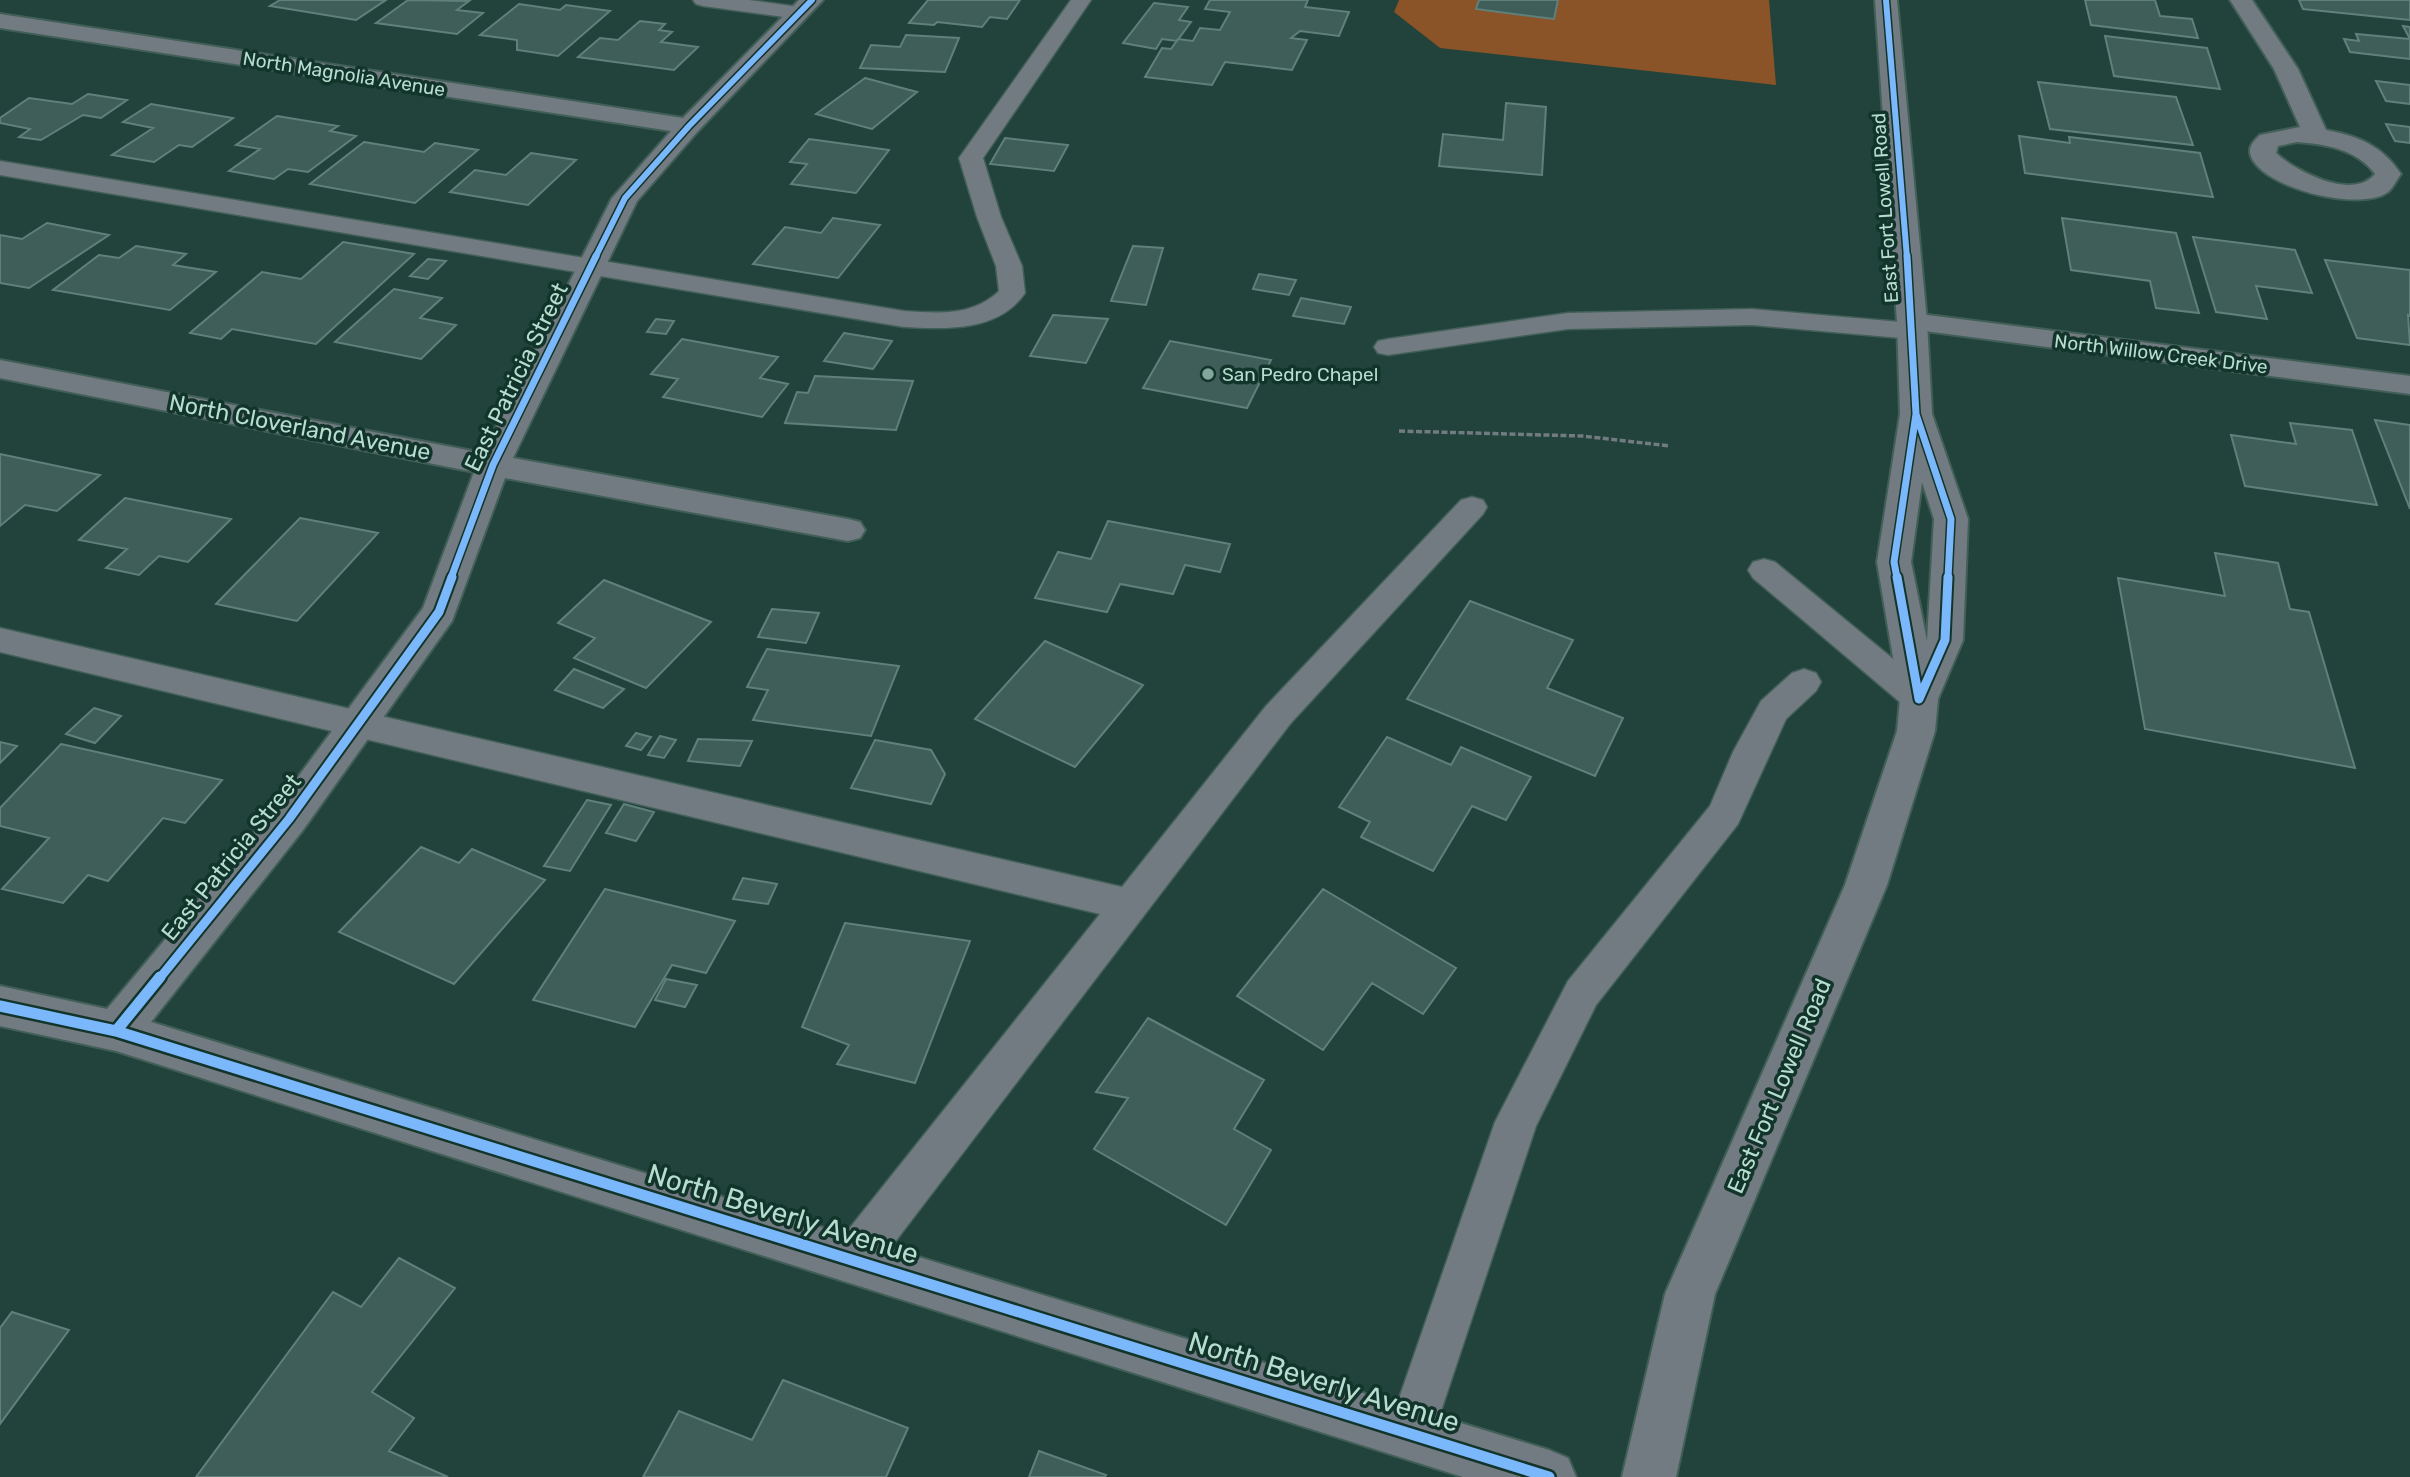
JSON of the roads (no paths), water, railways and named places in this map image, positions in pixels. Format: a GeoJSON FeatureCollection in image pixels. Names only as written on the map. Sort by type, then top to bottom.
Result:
{"type":"FeatureCollection","features":[{"type":"Feature","properties":{"kind":"street","name":"East Fort Lowell Road"},"geometry":{"type":"LineString","coordinates":[[1648,1477],[1690,1294],[1866,885],[1916,732],[1919,699],[1894,562],[1916,414],[1912,326],[1886,0]]}},
{"type":"Feature","properties":{"kind":"street"},"geometry":{"type":"LineString","coordinates":[[2241,0],[2286,69],[2316,135]]}},
{"type":"Feature","properties":{"kind":"street","name":"East Patricia Street"},"geometry":{"type":"LineString","coordinates":[[116,1031],[289,819],[439,612],[493,465],[625,198],[688,126],[806,6]]}},
{"type":"Feature","properties":{"kind":"street","name":"North Magnolia Avenue"},"geometry":{"type":"LineString","coordinates":[[0,21],[688,126]]}},
{"type":"Feature","properties":{"kind":"street","name":"North Willow Creek Drive"},"geometry":{"type":"LineString","coordinates":[[1912,326],[2410,385]]}},
{"type":"Feature","properties":{"kind":"street","name":"North Cloverland Avenue"},"geometry":{"type":"LineString","coordinates":[[0,369],[493,465],[848,530]]}},
{"type":"Feature","properties":{"kind":"street","name":"East Fort Lowell Road"},"geometry":{"type":"LineString","coordinates":[[1916,414],[1951,519],[1945,640],[1919,699]]}},
{"type":"Feature","properties":{"kind":"street","name":"North Beverly Avenue"},"geometry":{"type":"LineString","coordinates":[[0,1006],[116,1031],[1549,1477]]}},
{"type":"Feature","properties":{"kind":"lane"},"geometry":{"type":"LineString","coordinates":[[703,0],[806,6]]}},
{"type":"Feature","properties":{"kind":"lane"},"geometry":{"type":"LineString","coordinates":[[0,168],[904,319],[957,322],[988,312],[1006,301],[1013,293],[1009,265],[989,217],[971,158],[1081,0]]}},
{"type":"Feature","properties":{"kind":"lane"},"geometry":{"type":"LineString","coordinates":[[1388,346],[1568,321],[1746,326],[1912,326]]}},
{"type":"Feature","properties":{"kind":"lane"},"geometry":{"type":"LineString","coordinates":[[853,1260],[1278,715],[1472,507]]}},
{"type":"Feature","properties":{"kind":"lane"},"geometry":{"type":"LineString","coordinates":[[1764,570],[1919,699]]}},
{"type":"Feature","properties":{"kind":"lane"},"geometry":{"type":"LineString","coordinates":[[0,640],[357,726],[1130,905]]}},
{"type":"Feature","properties":{"kind":"lane"},"geometry":{"type":"LineString","coordinates":[[1411,1433],[1516,1122],[1582,993],[1725,814],[1773,710],[1804,682]]}},
{"type":"Feature","properties":{"kind":"place","name":"San Pedro Chapel"},"geometry":{"type":"Point","coordinates":[1208,374]}}]}
